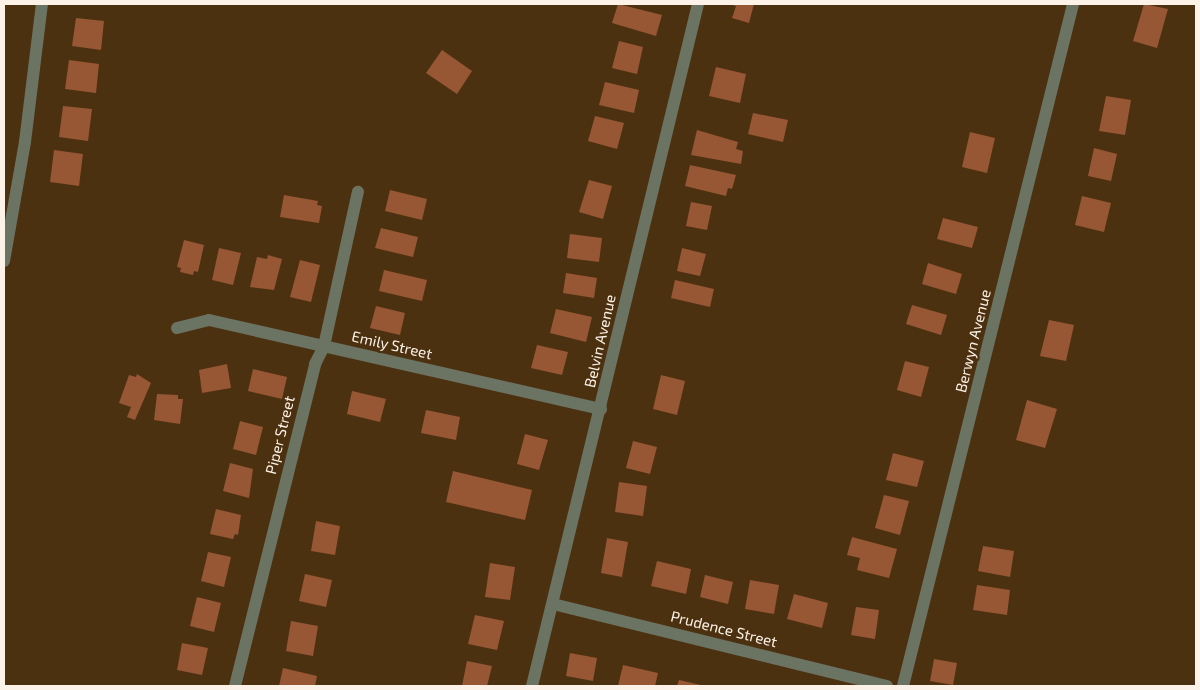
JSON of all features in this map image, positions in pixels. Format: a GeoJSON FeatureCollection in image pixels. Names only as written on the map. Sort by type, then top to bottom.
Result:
{"type":"FeatureCollection","features":[{"type":"Feature","properties":{"kind":"street"},"geometry":{"type":"LineString","coordinates":[[4,261],[25,142],[42,4]]}},
{"type":"Feature","properties":{"kind":"street","name":"Belvin Avenue"},"geometry":{"type":"LineString","coordinates":[[532,686],[698,4]]}},
{"type":"Feature","properties":{"kind":"street","name":"Berwyn Avenue"},"geometry":{"type":"LineString","coordinates":[[903,686],[1073,4]]}},
{"type":"Feature","properties":{"kind":"street","name":"Piper Street"},"geometry":{"type":"LineString","coordinates":[[235,686],[315,364],[324,346],[358,192]]}},
{"type":"Feature","properties":{"kind":"street","name":"Emily Street"},"geometry":{"type":"LineString","coordinates":[[177,328],[209,320],[600,409]]}},
{"type":"Feature","properties":{"kind":"street","name":"Prudence Street"},"geometry":{"type":"LineString","coordinates":[[552,604],[886,686]]}},
{"type":"Feature","properties":{"kind":"building"},"geometry":{"type":"Polygon","coordinates":[[[618,4],[662,15],[656,36],[612,23],[618,4]]]}},
{"type":"Feature","properties":{"kind":"building"},"geometry":{"type":"Polygon","coordinates":[[[729,4],[754,4],[749,23],[732,18],[736,6],[729,4]]]}},
{"type":"Feature","properties":{"kind":"building"},"geometry":{"type":"Polygon","coordinates":[[[1144,4],[1168,9],[1157,48],[1133,41],[1144,4]]]}},
{"type":"Feature","properties":{"kind":"building"},"geometry":{"type":"Polygon","coordinates":[[[76,18],[104,21],[101,50],[72,46],[76,18]]]}},
{"type":"Feature","properties":{"kind":"building"},"geometry":{"type":"Polygon","coordinates":[[[619,41],[643,47],[637,74],[612,68],[619,41]]]}},
{"type":"Feature","properties":{"kind":"building"},"geometry":{"type":"Polygon","coordinates":[[[442,50],[472,71],[457,94],[426,73],[442,50]]]}},
{"type":"Feature","properties":{"kind":"building"},"geometry":{"type":"Polygon","coordinates":[[[69,60],[99,64],[96,93],[65,89],[69,60]]]}},
{"type":"Feature","properties":{"kind":"building"},"geometry":{"type":"Polygon","coordinates":[[[716,67],[746,74],[740,103],[709,96],[716,67]]]}},
{"type":"Feature","properties":{"kind":"building"},"geometry":{"type":"Polygon","coordinates":[[[605,82],[639,90],[634,113],[599,105],[605,82]]]}},
{"type":"Feature","properties":{"kind":"building"},"geometry":{"type":"Polygon","coordinates":[[[1106,96],[1131,100],[1125,135],[1099,131],[1106,96]]]}},
{"type":"Feature","properties":{"kind":"building"},"geometry":{"type":"Polygon","coordinates":[[[63,106],[92,109],[88,141],[59,137],[63,106]]]}},
{"type":"Feature","properties":{"kind":"building"},"geometry":{"type":"Polygon","coordinates":[[[753,113],[788,120],[783,142],[748,134],[753,113]]]}},
{"type":"Feature","properties":{"kind":"building"},"geometry":{"type":"Polygon","coordinates":[[[595,116],[624,123],[617,149],[588,141],[595,116]]]}},
{"type":"Feature","properties":{"kind":"building"},"geometry":{"type":"Polygon","coordinates":[[[697,130],[738,142],[736,149],[743,151],[741,164],[691,155],[697,130]]]}},
{"type":"Feature","properties":{"kind":"building"},"geometry":{"type":"Polygon","coordinates":[[[970,132],[995,138],[987,173],[962,167],[970,132]]]}},
{"type":"Feature","properties":{"kind":"building"},"geometry":{"type":"Polygon","coordinates":[[[1094,148],[1117,154],[1111,181],[1088,176],[1094,148]]]}},
{"type":"Feature","properties":{"kind":"building"},"geometry":{"type":"Polygon","coordinates":[[[54,150],[83,154],[79,186],[50,182],[54,150]]]}},
{"type":"Feature","properties":{"kind":"building"},"geometry":{"type":"Polygon","coordinates":[[[690,165],[736,175],[732,189],[728,188],[726,196],[685,186],[690,165]]]}},
{"type":"Feature","properties":{"kind":"building"},"geometry":{"type":"Polygon","coordinates":[[[589,180],[612,186],[603,219],[579,212],[589,180]]]}},
{"type":"Feature","properties":{"kind":"building"},"geometry":{"type":"Polygon","coordinates":[[[390,190],[427,199],[422,220],[385,211],[390,190]]]}},
{"type":"Feature","properties":{"kind":"building"},"geometry":{"type":"Polygon","coordinates":[[[284,195],[318,201],[317,205],[322,206],[319,223],[280,217],[284,195]]]}},
{"type":"Feature","properties":{"kind":"building"},"geometry":{"type":"Polygon","coordinates":[[[1082,196],[1111,203],[1104,232],[1075,225],[1082,196]]]}},
{"type":"Feature","properties":{"kind":"building"},"geometry":{"type":"Polygon","coordinates":[[[691,202],[712,206],[707,230],[686,226],[691,202]]]}},
{"type":"Feature","properties":{"kind":"building"},"geometry":{"type":"Polygon","coordinates":[[[943,218],[978,227],[972,248],[937,239],[943,218]]]}},
{"type":"Feature","properties":{"kind":"building"},"geometry":{"type":"Polygon","coordinates":[[[381,228],[418,237],[413,257],[375,248],[381,228]]]}},
{"type":"Feature","properties":{"kind":"building"},"geometry":{"type":"Polygon","coordinates":[[[570,234],[602,238],[599,262],[567,258],[570,234]]]}},
{"type":"Feature","properties":{"kind":"building"},"geometry":{"type":"Polygon","coordinates":[[[184,240],[204,245],[198,272],[194,271],[193,275],[180,272],[181,268],[177,267],[184,240]]]}},
{"type":"Feature","properties":{"kind":"building"},"geometry":{"type":"Polygon","coordinates":[[[219,248],[241,253],[233,285],[212,280],[219,248]]]}},
{"type":"Feature","properties":{"kind":"building"},"geometry":{"type":"Polygon","coordinates":[[[682,248],[706,254],[700,276],[677,271],[682,248]]]}},
{"type":"Feature","properties":{"kind":"building"},"geometry":{"type":"Polygon","coordinates":[[[268,255],[282,259],[274,290],[250,287],[257,257],[267,259],[268,255]]]}},
{"type":"Feature","properties":{"kind":"building"},"geometry":{"type":"Polygon","coordinates":[[[300,260],[320,265],[311,302],[290,297],[300,260]]]}},
{"type":"Feature","properties":{"kind":"building"},"geometry":{"type":"Polygon","coordinates":[[[928,263],[962,274],[956,294],[922,284],[928,263]]]}},
{"type":"Feature","properties":{"kind":"building"},"geometry":{"type":"Polygon","coordinates":[[[384,270],[427,280],[422,301],[379,291],[384,270]]]}},
{"type":"Feature","properties":{"kind":"building"},"geometry":{"type":"Polygon","coordinates":[[[566,273],[597,278],[594,298],[563,293],[566,273]]]}},
{"type":"Feature","properties":{"kind":"building"},"geometry":{"type":"Polygon","coordinates":[[[675,280],[714,289],[710,307],[671,298],[675,280]]]}},
{"type":"Feature","properties":{"kind":"building"},"geometry":{"type":"Polygon","coordinates":[[[912,305],[947,315],[941,335],[906,324],[912,305]]]}},
{"type":"Feature","properties":{"kind":"building"},"geometry":{"type":"Polygon","coordinates":[[[376,306],[405,313],[400,335],[370,328],[376,306]]]}},
{"type":"Feature","properties":{"kind":"building"},"geometry":{"type":"Polygon","coordinates":[[[556,309],[592,317],[586,342],[550,333],[556,309]]]}},
{"type":"Feature","properties":{"kind":"building"},"geometry":{"type":"Polygon","coordinates":[[[1049,320],[1074,325],[1066,361],[1040,356],[1049,320]]]}},
{"type":"Feature","properties":{"kind":"building"},"geometry":{"type":"Polygon","coordinates":[[[537,345],[568,352],[562,375],[531,368],[537,345]]]}},
{"type":"Feature","properties":{"kind":"building"},"geometry":{"type":"Polygon","coordinates":[[[905,361],[929,367],[921,397],[897,390],[905,361]]]}},
{"type":"Feature","properties":{"kind":"building"},"geometry":{"type":"Polygon","coordinates":[[[227,364],[231,388],[202,393],[199,370],[227,364]]]}},
{"type":"Feature","properties":{"kind":"building"},"geometry":{"type":"Polygon","coordinates":[[[253,369],[287,377],[282,399],[248,391],[253,369]]]}},
{"type":"Feature","properties":{"kind":"building"},"geometry":{"type":"Polygon","coordinates":[[[137,374],[151,383],[135,420],[127,417],[131,407],[119,403],[129,375],[136,377],[137,374]]]}},
{"type":"Feature","properties":{"kind":"building"},"geometry":{"type":"Polygon","coordinates":[[[661,375],[685,381],[677,415],[653,409],[661,375]]]}},
{"type":"Feature","properties":{"kind":"building"},"geometry":{"type":"Polygon","coordinates":[[[352,391],[386,399],[380,422],[347,414],[352,391]]]}},
{"type":"Feature","properties":{"kind":"building"},"geometry":{"type":"Polygon","coordinates":[[[157,394],[178,395],[178,399],[183,399],[180,424],[154,420],[157,394]]]}},
{"type":"Feature","properties":{"kind":"building"},"geometry":{"type":"Polygon","coordinates":[[[1027,400],[1057,409],[1045,448],[1016,440],[1027,400]]]}},
{"type":"Feature","properties":{"kind":"building"},"geometry":{"type":"Polygon","coordinates":[[[426,410],[460,417],[456,440],[421,433],[426,410]]]}},
{"type":"Feature","properties":{"kind":"building"},"geometry":{"type":"Polygon","coordinates":[[[240,421],[263,427],[256,455],[233,449],[240,421]]]}},
{"type":"Feature","properties":{"kind":"building"},"geometry":{"type":"Polygon","coordinates":[[[525,434],[548,440],[539,470],[517,464],[525,434]]]}},
{"type":"Feature","properties":{"kind":"building"},"geometry":{"type":"Polygon","coordinates":[[[633,441],[657,447],[650,474],[626,468],[633,441]]]}},
{"type":"Feature","properties":{"kind":"building"},"geometry":{"type":"Polygon","coordinates":[[[893,453],[924,461],[917,487],[886,480],[893,453]]]}},
{"type":"Feature","properties":{"kind":"building"},"geometry":{"type":"Polygon","coordinates":[[[230,463],[253,469],[249,498],[223,491],[230,463]]]}},
{"type":"Feature","properties":{"kind":"building"},"geometry":{"type":"Polygon","coordinates":[[[453,471],[532,490],[525,520],[446,502],[453,471]]]}},
{"type":"Feature","properties":{"kind":"building"},"geometry":{"type":"Polygon","coordinates":[[[619,482],[647,486],[643,516],[615,512],[619,482]]]}},
{"type":"Feature","properties":{"kind":"building"},"geometry":{"type":"Polygon","coordinates":[[[884,495],[909,501],[900,535],[875,528],[884,495]]]}},
{"type":"Feature","properties":{"kind":"building"},"geometry":{"type":"Polygon","coordinates":[[[216,509],[241,515],[238,535],[235,534],[233,539],[210,534],[216,509]]]}},
{"type":"Feature","properties":{"kind":"building"},"geometry":{"type":"Polygon","coordinates":[[[316,521],[340,526],[335,555],[311,551],[316,521]]]}},
{"type":"Feature","properties":{"kind":"building"},"geometry":{"type":"Polygon","coordinates":[[[852,537],[897,549],[889,578],[857,570],[860,558],[847,555],[852,537]]]}},
{"type":"Feature","properties":{"kind":"building"},"geometry":{"type":"Polygon","coordinates":[[[607,538],[628,542],[622,577],[601,573],[607,538]]]}},
{"type":"Feature","properties":{"kind":"building"},"geometry":{"type":"Polygon","coordinates":[[[983,546],[1014,551],[1010,577],[978,571],[983,546]]]}},
{"type":"Feature","properties":{"kind":"building"},"geometry":{"type":"Polygon","coordinates":[[[208,552],[231,557],[224,587],[201,581],[208,552]]]}},
{"type":"Feature","properties":{"kind":"building"},"geometry":{"type":"Polygon","coordinates":[[[657,561],[691,569],[686,594],[651,586],[657,561]]]}},
{"type":"Feature","properties":{"kind":"building"},"geometry":{"type":"Polygon","coordinates":[[[490,563],[515,567],[510,600],[485,597],[490,563]]]}},
{"type":"Feature","properties":{"kind":"building"},"geometry":{"type":"Polygon","coordinates":[[[305,574],[332,580],[326,607],[299,601],[305,574]]]}},
{"type":"Feature","properties":{"kind":"building"},"geometry":{"type":"Polygon","coordinates":[[[705,575],[733,582],[728,604],[700,597],[705,575]]]}},
{"type":"Feature","properties":{"kind":"building"},"geometry":{"type":"Polygon","coordinates":[[[750,580],[779,585],[774,614],[745,609],[750,580]]]}},
{"type":"Feature","properties":{"kind":"building"},"geometry":{"type":"Polygon","coordinates":[[[977,585],[1010,590],[1007,615],[973,610],[977,585]]]}},
{"type":"Feature","properties":{"kind":"building"},"geometry":{"type":"Polygon","coordinates":[[[794,594],[828,603],[822,628],[787,619],[794,594]]]}},
{"type":"Feature","properties":{"kind":"building"},"geometry":{"type":"Polygon","coordinates":[[[197,597],[221,603],[214,632],[190,626],[197,597]]]}},
{"type":"Feature","properties":{"kind":"building"},"geometry":{"type":"Polygon","coordinates":[[[856,607],[879,610],[875,639],[851,635],[856,607]]]}},
{"type":"Feature","properties":{"kind":"building"},"geometry":{"type":"Polygon","coordinates":[[[475,615],[504,621],[497,650],[468,644],[475,615]]]}},
{"type":"Feature","properties":{"kind":"building"},"geometry":{"type":"Polygon","coordinates":[[[291,621],[318,626],[313,656],[286,651],[291,621]]]}},
{"type":"Feature","properties":{"kind":"building"},"geometry":{"type":"Polygon","coordinates":[[[182,643],[208,648],[202,675],[177,670],[182,643]]]}},
{"type":"Feature","properties":{"kind":"building"},"geometry":{"type":"Polygon","coordinates":[[[570,653],[597,658],[593,681],[566,676],[570,653]]]}},
{"type":"Feature","properties":{"kind":"building"},"geometry":{"type":"Polygon","coordinates":[[[934,659],[957,663],[953,685],[930,681],[934,659]]]}},
{"type":"Feature","properties":{"kind":"building"},"geometry":{"type":"Polygon","coordinates":[[[467,661],[492,666],[487,686],[462,686],[467,661]]]}},
{"type":"Feature","properties":{"kind":"building"},"geometry":{"type":"Polygon","coordinates":[[[623,665],[658,673],[655,686],[618,686],[623,665]]]}},
{"type":"Feature","properties":{"kind":"building"},"geometry":{"type":"Polygon","coordinates":[[[283,668],[317,676],[315,686],[279,686],[283,668]]]}},
{"type":"Feature","properties":{"kind":"building"},"geometry":{"type":"Polygon","coordinates":[[[679,680],[705,686],[677,686],[679,680]]]}}]}
